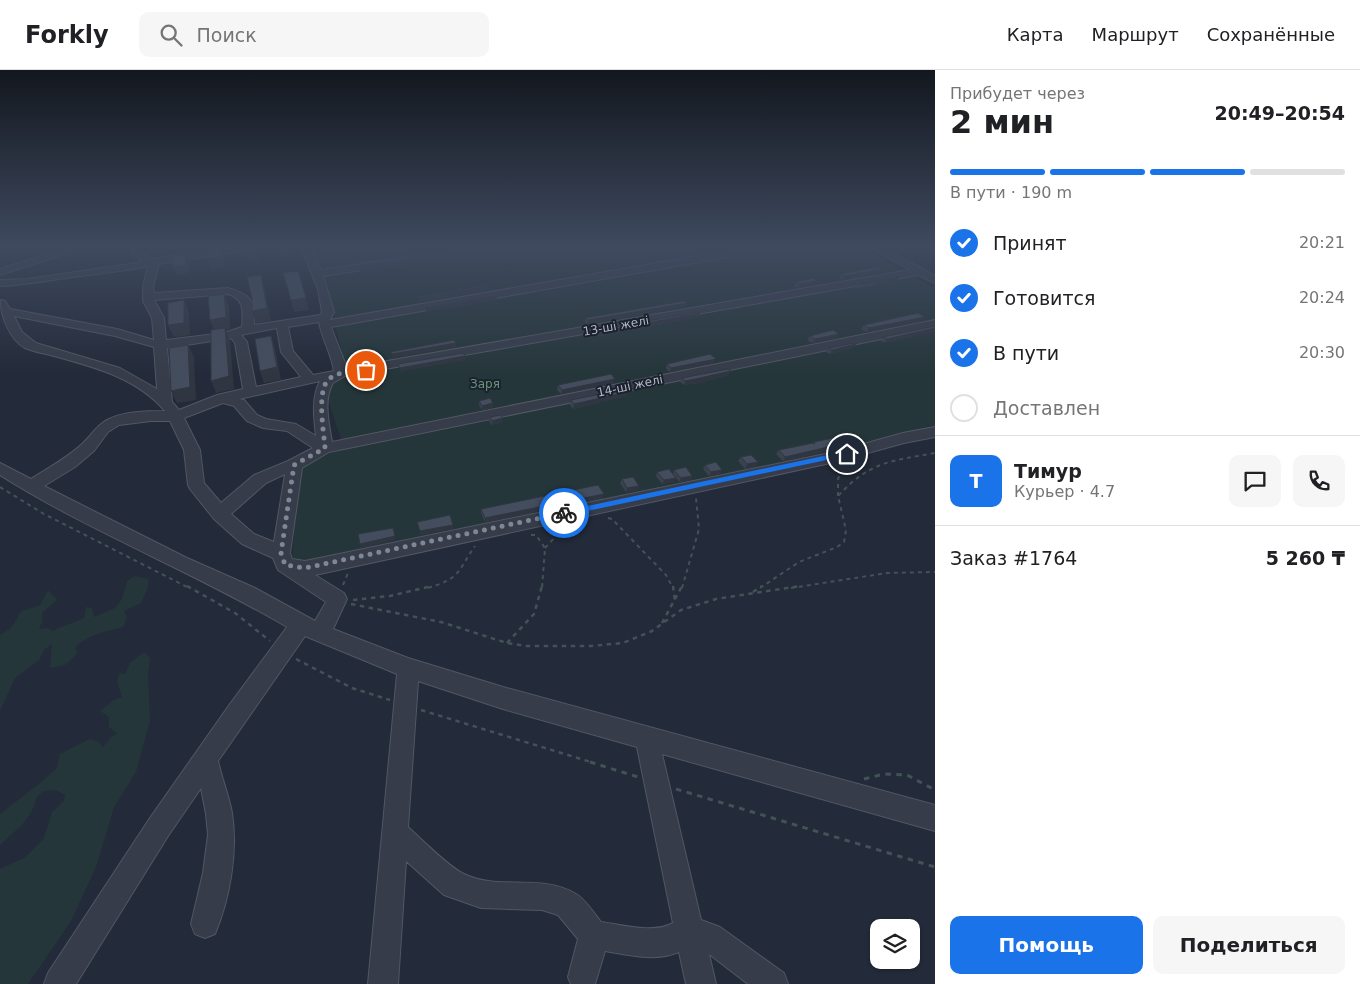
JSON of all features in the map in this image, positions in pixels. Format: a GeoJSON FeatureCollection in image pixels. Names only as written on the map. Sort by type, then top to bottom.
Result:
{"type":"FeatureCollection","features":[{"type":"Feature","properties":{"kind":"street"},"geometry":{"type":"LineString","coordinates":[[148,290],[149,297],[158,318],[156,344],[165,403]]}},
{"type":"Feature","properties":{"kind":"street"},"geometry":{"type":"LineString","coordinates":[[322,290],[328,312],[325,321],[327,335],[338,358],[341,373],[328,379],[324,387],[321,408],[325,448]]}},
{"type":"Feature","properties":{"kind":"street"},"geometry":{"type":"LineString","coordinates":[[3,306],[156,344],[171,344],[234,334],[248,329],[325,321],[513,290]]}},
{"type":"Feature","properties":{"kind":"street","name":"13-ші желі"},"geometry":{"type":"LineString","coordinates":[[176,416],[222,398],[310,379],[818,290]]}},
{"type":"Feature","properties":{"kind":"street"},"geometry":{"type":"LineString","coordinates":[[149,297],[228,291],[239,293],[245,298],[250,314],[248,329]]}},
{"type":"Feature","properties":{"kind":"street"},"geometry":{"type":"LineString","coordinates":[[3,306],[16,335],[30,346],[58,352],[125,374],[143,384],[165,403],[176,416],[192,450],[196,485],[220,514],[248,540],[283,559],[305,568],[847,454],[903,438],[935,432]]}},
{"type":"Feature","properties":{"kind":"street"},"geometry":{"type":"LineString","coordinates":[[282,324],[287,352],[310,379]]}},
{"type":"Feature","properties":{"kind":"street","name":"14-ші желі"},"geometry":{"type":"LineString","coordinates":[[220,514],[260,479],[294,465],[325,448],[935,324]]}},
{"type":"Feature","properties":{"kind":"street"},"geometry":{"type":"LineString","coordinates":[[234,334],[241,342],[250,392]]}},
{"type":"Feature","properties":{"kind":"street"},"geometry":{"type":"LineString","coordinates":[[222,398],[239,403],[252,418],[263,423],[292,427],[325,448]]}},
{"type":"Feature","properties":{"kind":"street"},"geometry":{"type":"LineString","coordinates":[[31,487],[69,464],[89,447],[103,429],[114,422],[151,416],[176,416]]}},
{"type":"Feature","properties":{"kind":"street"},"geometry":{"type":"LineString","coordinates":[[283,559],[294,465]]}},
{"type":"Feature","properties":{"kind":"street"},"geometry":{"type":"LineString","coordinates":[[0,468],[31,487],[180,563],[248,594],[310,629],[408,668],[503,698],[935,818]]}},
{"type":"Feature","properties":{"kind":"street"},"geometry":{"type":"LineString","coordinates":[[59,984],[206,759],[282,652],[310,629],[328,620],[337,599],[283,559]]}},
{"type":"Feature","properties":{"kind":"street"},"geometry":{"type":"LineString","coordinates":[[383,984],[408,668]]}},
{"type":"Feature","properties":{"kind":"street"},"geometry":{"type":"LineString","coordinates":[[647,738],[701,984]]}},
{"type":"Feature","properties":{"kind":"street"},"geometry":{"type":"LineString","coordinates":[[205,924],[215,887],[220,855],[221,824],[206,759]]}},
{"type":"Feature","properties":{"kind":"street"},"geometry":{"type":"LineString","coordinates":[[395,833],[454,885],[481,894],[542,896],[567,904],[594,935],[650,943],[670,941],[689,930],[710,936],[774,984]]}},
{"type":"Feature","properties":{"kind":"street"},"geometry":{"type":"LineString","coordinates":[[583,977],[594,935]]}},
{"type":"Feature","properties":{"kind":"path"},"geometry":{"type":"LineString","coordinates":[[838,496],[847,484],[878,463],[935,453]]}},
{"type":"Feature","properties":{"kind":"path"},"geometry":{"type":"LineString","coordinates":[[751,594],[795,564],[840,546],[846,537],[846,527],[839,507],[838,479],[847,454]]}},
{"type":"Feature","properties":{"kind":"path"},"geometry":{"type":"LineString","coordinates":[[661,624],[680,593],[699,529],[696,485]]}},
{"type":"Feature","properties":{"kind":"path"},"geometry":{"type":"LineString","coordinates":[[0,488],[44,514],[163,573],[235,613],[282,652],[352,688],[657,783],[935,866]]}},
{"type":"Feature","properties":{"kind":"path"},"geometry":{"type":"LineString","coordinates":[[606,517],[612,519],[666,575],[673,587],[675,601]]}},
{"type":"Feature","properties":{"kind":"path"},"geometry":{"type":"LineString","coordinates":[[545,548],[557,535],[571,526]]}},
{"type":"Feature","properties":{"kind":"path"},"geometry":{"type":"LineString","coordinates":[[507,642],[519,632],[535,613],[544,576],[545,548],[536,535],[528,535]]}},
{"type":"Feature","properties":{"kind":"path"},"geometry":{"type":"LineString","coordinates":[[337,599],[359,600],[435,587],[455,577],[478,543]]}},
{"type":"Feature","properties":{"kind":"path"},"geometry":{"type":"LineString","coordinates":[[337,599],[347,574],[363,557]]}},
{"type":"Feature","properties":{"kind":"path"},"geometry":{"type":"LineString","coordinates":[[337,599],[354,605],[441,622],[526,646],[591,646],[623,642],[652,632],[681,610],[716,599],[887,573],[935,572]]}},
{"type":"Feature","properties":{"kind":"path"},"geometry":{"type":"LineString","coordinates":[[860,780],[884,774],[906,775],[935,790]]}},
{"type":"Feature","properties":{"kind":"green space","name":"Заря"},"geometry":{"type":"Polygon","coordinates":[[[325,290],[935,290],[935,428],[695,483],[292,563],[298,472],[306,459],[345,449],[332,413],[328,393],[332,380],[347,374],[334,320],[335,316],[325,290]]]}},
{"type":"Feature","properties":{"kind":"green space"},"geometry":{"type":"Polygon","coordinates":[[[134,576],[149,579],[147,590],[141,603],[124,611],[127,618],[123,627],[86,639],[75,647],[77,654],[65,665],[50,668],[52,644],[44,650],[39,660],[15,678],[0,711],[0,635],[12,626],[20,612],[40,605],[48,590],[57,600],[42,613],[42,622],[39,629],[48,628],[53,631],[84,618],[86,607],[92,608],[94,617],[115,608],[122,599],[127,581],[134,576]]]}},
{"type":"Feature","properties":{"kind":"green space"},"geometry":{"type":"Polygon","coordinates":[[[144,652],[150,658],[148,674],[150,721],[136,772],[114,807],[96,867],[71,921],[28,984],[0,984],[0,869],[26,857],[44,838],[52,812],[64,801],[65,795],[56,790],[43,791],[37,797],[32,811],[22,825],[0,845],[0,814],[57,768],[60,754],[90,739],[99,742],[103,747],[111,737],[117,734],[109,727],[109,717],[100,711],[114,700],[122,697],[117,681],[119,673],[125,674],[130,663],[144,652]]]}},
{"type":"Feature","properties":{"kind":"building"},"geometry":{"type":"Polygon","coordinates":[[[250,290],[264,290],[267,308],[252,311],[250,290]]]}},
{"type":"Feature","properties":{"kind":"building"},"geometry":{"type":"Polygon","coordinates":[[[288,290],[304,290],[306,298],[291,300],[288,290]]]}},
{"type":"Feature","properties":{"kind":"building"},"geometry":{"type":"Polygon","coordinates":[[[461,290],[468,290],[420,298],[461,290]]]}},
{"type":"Feature","properties":{"kind":"building"},"geometry":{"type":"Polygon","coordinates":[[[224,294],[226,317],[210,320],[208,296],[224,294]]]}},
{"type":"Feature","properties":{"kind":"building"},"geometry":{"type":"Polygon","coordinates":[[[497,296],[473,301],[426,308],[497,296]]]}},
{"type":"Feature","properties":{"kind":"building"},"geometry":{"type":"Polygon","coordinates":[[[184,300],[184,323],[168,325],[168,303],[184,300]]]}},
{"type":"Feature","properties":{"kind":"building"},"geometry":{"type":"Polygon","coordinates":[[[684,301],[687,303],[588,320],[585,318],[684,301]]]}},
{"type":"Feature","properties":{"kind":"building"},"geometry":{"type":"Polygon","coordinates":[[[700,313],[599,332],[597,330],[700,313]]]}},
{"type":"Feature","properties":{"kind":"building"},"geometry":{"type":"Polygon","coordinates":[[[918,313],[925,317],[869,328],[864,325],[918,313]]]}},
{"type":"Feature","properties":{"kind":"building"},"geometry":{"type":"Polygon","coordinates":[[[935,326],[935,328],[887,339],[883,337],[935,326]]]}},
{"type":"Feature","properties":{"kind":"building"},"geometry":{"type":"Polygon","coordinates":[[[225,328],[229,376],[211,381],[211,330],[225,328]]]}},
{"type":"Feature","properties":{"kind":"building"},"geometry":{"type":"Polygon","coordinates":[[[833,330],[839,334],[815,339],[810,336],[833,330]]]}},
{"type":"Feature","properties":{"kind":"building"},"geometry":{"type":"Polygon","coordinates":[[[271,336],[277,367],[260,371],[255,339],[271,336]]]}},
{"type":"Feature","properties":{"kind":"building"},"geometry":{"type":"Polygon","coordinates":[[[454,340],[456,343],[392,354],[391,352],[454,340]]]}},
{"type":"Feature","properties":{"kind":"building"},"geometry":{"type":"Polygon","coordinates":[[[856,344],[832,350],[829,348],[856,344]]]}},
{"type":"Feature","properties":{"kind":"building"},"geometry":{"type":"Polygon","coordinates":[[[188,345],[190,387],[171,391],[169,348],[188,345]]]}},
{"type":"Feature","properties":{"kind":"building"},"geometry":{"type":"Polygon","coordinates":[[[463,353],[465,356],[400,368],[398,364],[463,353]]]}},
{"type":"Feature","properties":{"kind":"building"},"geometry":{"type":"Polygon","coordinates":[[[710,354],[716,359],[671,368],[667,364],[710,354]]]}},
{"type":"Feature","properties":{"kind":"building"},"geometry":{"type":"Polygon","coordinates":[[[363,357],[364,359],[354,361],[353,359],[363,357]]]}},
{"type":"Feature","properties":{"kind":"building"},"geometry":{"type":"Polygon","coordinates":[[[369,369],[370,373],[360,375],[358,371],[369,369]]]}},
{"type":"Feature","properties":{"kind":"building"},"geometry":{"type":"Polygon","coordinates":[[[728,369],[731,371],[685,381],[682,378],[728,369]]]}},
{"type":"Feature","properties":{"kind":"building"},"geometry":{"type":"Polygon","coordinates":[[[611,374],[615,379],[562,390],[558,385],[611,374]]]}},
{"type":"Feature","properties":{"kind":"building"},"geometry":{"type":"Polygon","coordinates":[[[625,389],[628,392],[574,404],[571,400],[625,389]]]}},
{"type":"Feature","properties":{"kind":"building"},"geometry":{"type":"Polygon","coordinates":[[[490,398],[493,403],[482,406],[479,401],[490,398]]]}},
{"type":"Feature","properties":{"kind":"building"},"geometry":{"type":"Polygon","coordinates":[[[500,415],[503,418],[492,421],[490,417],[500,415]]]}},
{"type":"Feature","properties":{"kind":"building"},"geometry":{"type":"Polygon","coordinates":[[[851,434],[858,440],[785,457],[779,450],[815,444],[814,442],[851,434]]]}},
{"type":"Feature","properties":{"kind":"building"},"geometry":{"type":"Polygon","coordinates":[[[751,455],[758,462],[747,464],[741,457],[751,455]]]}},
{"type":"Feature","properties":{"kind":"building"},"geometry":{"type":"Polygon","coordinates":[[[716,462],[722,470],[711,472],[705,465],[716,462]]]}},
{"type":"Feature","properties":{"kind":"building"},"geometry":{"type":"Polygon","coordinates":[[[686,467],[692,476],[681,478],[674,470],[686,467]]]}},
{"type":"Feature","properties":{"kind":"building"},"geometry":{"type":"Polygon","coordinates":[[[669,469],[676,478],[664,480],[657,472],[669,469]]]}},
{"type":"Feature","properties":{"kind":"building"},"geometry":{"type":"Polygon","coordinates":[[[633,477],[639,486],[627,488],[622,479],[633,477]]]}},
{"type":"Feature","properties":{"kind":"building"},"geometry":{"type":"Polygon","coordinates":[[[598,485],[604,494],[485,518],[481,509],[598,485]]]}},
{"type":"Feature","properties":{"kind":"building"},"geometry":{"type":"Polygon","coordinates":[[[450,515],[453,525],[420,531],[417,522],[450,515]]]}},
{"type":"Feature","properties":{"kind":"building"},"geometry":{"type":"Polygon","coordinates":[[[393,528],[395,536],[360,544],[358,534],[393,528]]]}},
{"type":"Feature","properties":{"kind":"way so far"},"geometry":{"type":"LineString","coordinates":[[366,370],[341,373],[328,379],[324,387],[321,408],[325,448],[294,465],[281,553],[285,565],[305,568],[564,513]]}},
{"type":"Feature","properties":{"kind":"route"},"geometry":{"type":"LineString","coordinates":[[564,513],[847,454]]}}]}
